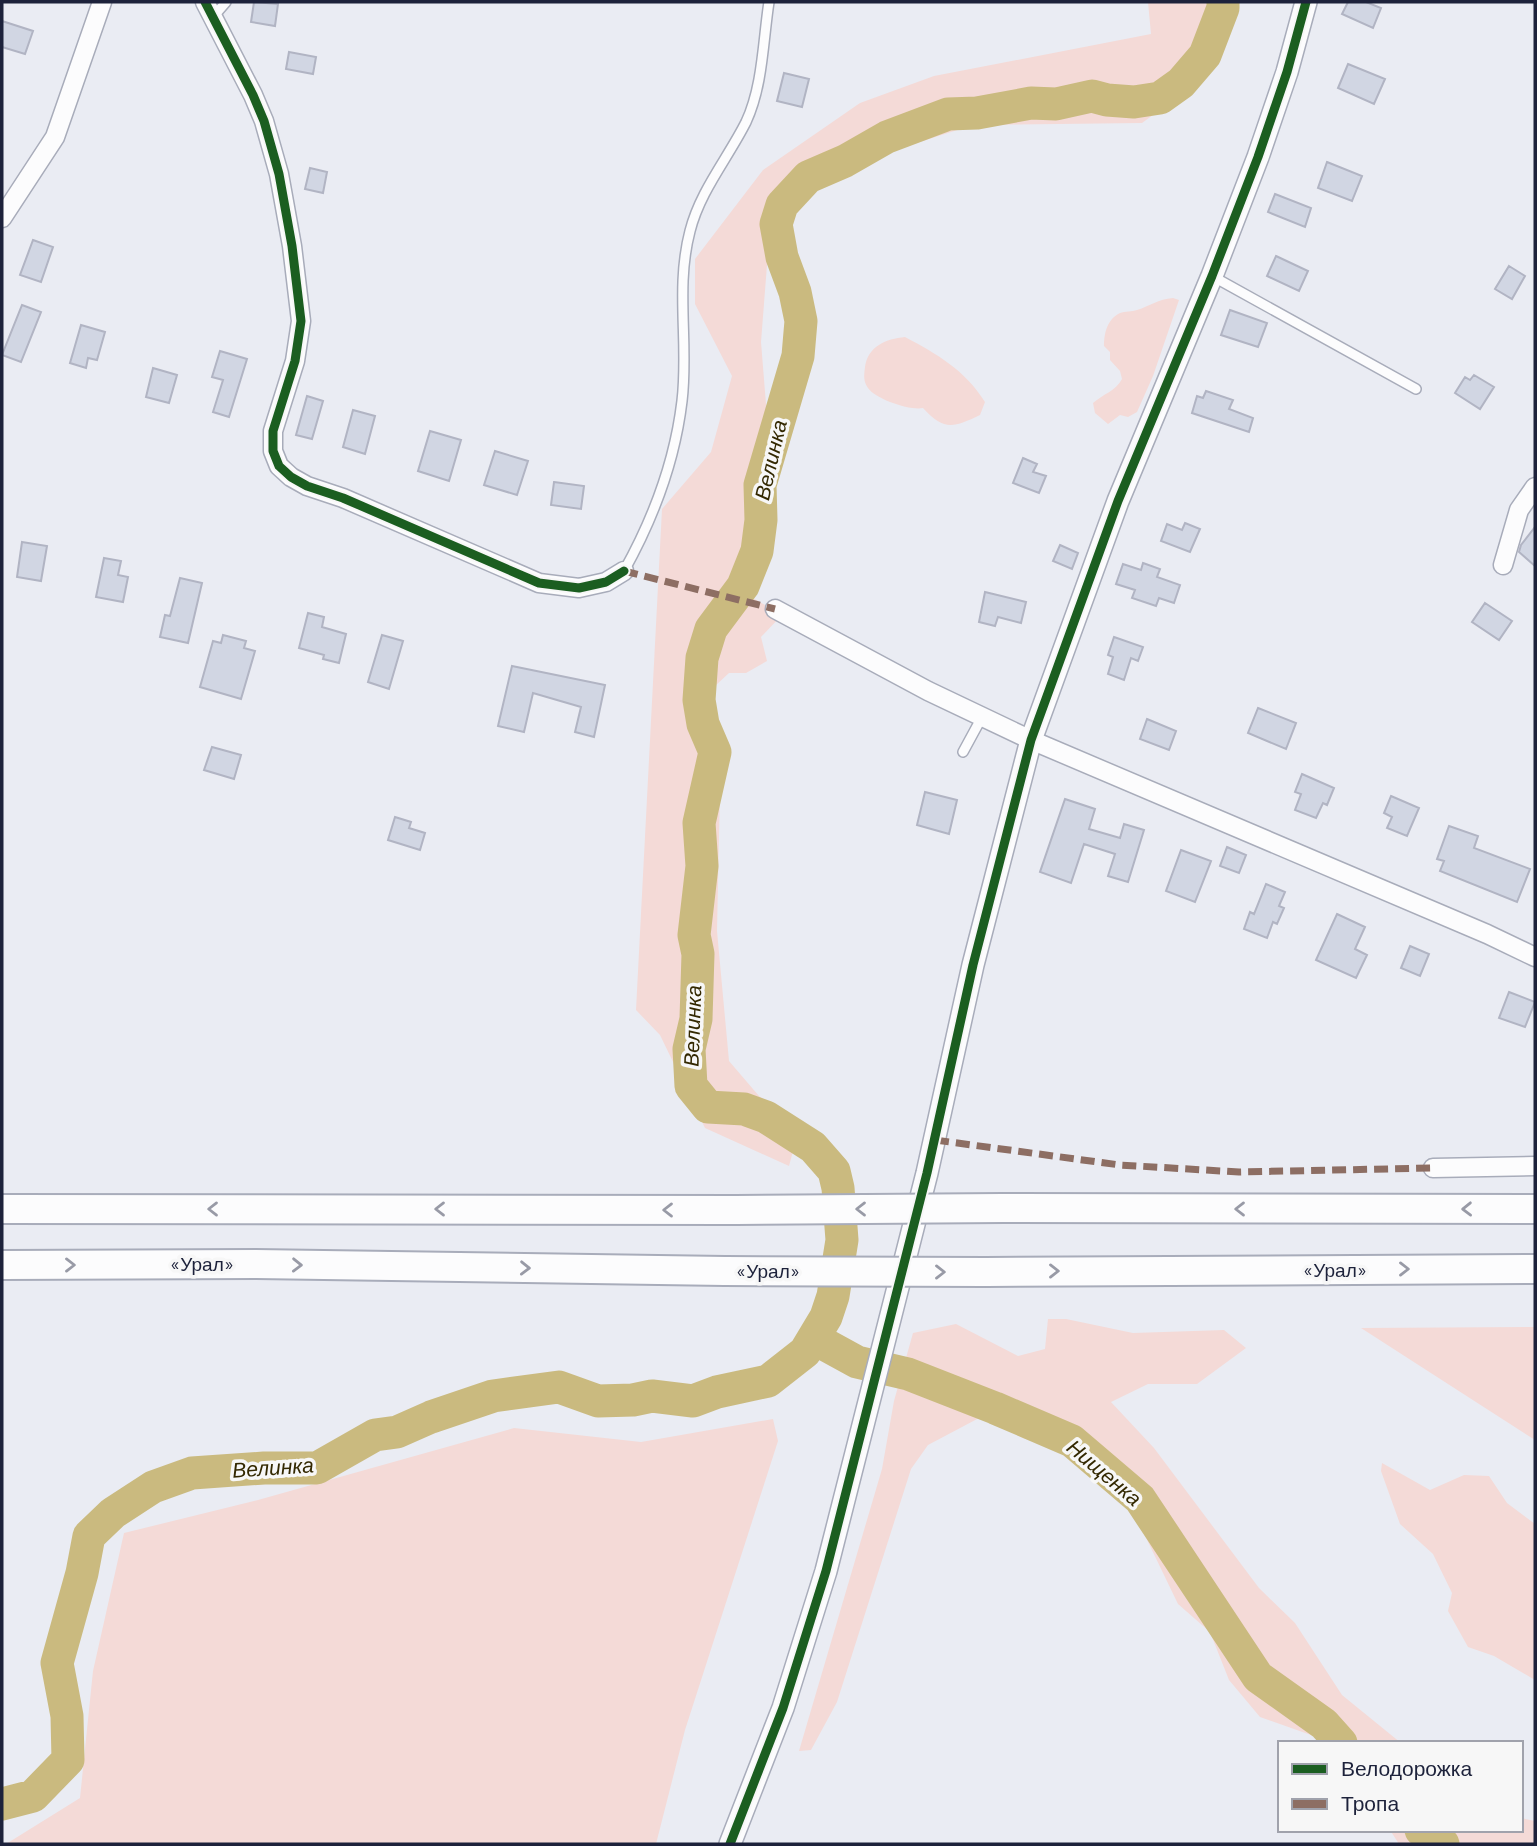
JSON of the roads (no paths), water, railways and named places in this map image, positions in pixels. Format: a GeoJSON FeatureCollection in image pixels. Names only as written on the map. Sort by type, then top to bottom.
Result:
{"type":"FeatureCollection","features":[{"type":"Feature","properties":{"kind":"highway"},"geometry":{"type":"LineString","coordinates":[[2,1209],[1535,1209]]}},
{"type":"Feature","properties":{"kind":"highway","name":"«Урал»"},"geometry":{"type":"LineString","coordinates":[[2,1265],[256,1264],[986,1272],[1535,1269]]}},
{"type":"Feature","properties":{"kind":"street"},"geometry":{"type":"LineString","coordinates":[[2,218],[55,137],[102,2]]}},
{"type":"Feature","properties":{"kind":"street"},"geometry":{"type":"LineString","coordinates":[[730,1844],[787,1695],[826,1571],[868,1411],[934,1140],[973,965],[1031,740],[1118,501],[1212,276],[1263,145],[1306,2]]}},
{"type":"Feature","properties":{"kind":"street"},"geometry":{"type":"LineString","coordinates":[[209,9],[254,95],[264,121],[279,174],[292,246],[301,321],[295,361],[273,431],[273,451],[279,466],[307,486],[343,498],[539,583],[579,588],[606,582],[624,571]]}},
{"type":"Feature","properties":{"kind":"street"},"geometry":{"type":"LineString","coordinates":[[1503,565],[1519,510],[1535,487]]}},
{"type":"Feature","properties":{"kind":"street"},"geometry":{"type":"LineString","coordinates":[[775,609],[928,691],[1031,740],[1535,957]]}},
{"type":"Feature","properties":{"kind":"street"},"geometry":{"type":"LineString","coordinates":[[1433,1168],[1535,1166]]}},
{"type":"Feature","properties":{"kind":"lane"},"geometry":{"type":"LineString","coordinates":[[209,9],[226,2]]}},
{"type":"Feature","properties":{"kind":"lane"},"geometry":{"type":"LineString","coordinates":[[624,571],[643,537],[666,475],[682,401],[682,278],[690,229],[704,196],[746,121],[755,99],[769,2]]}},
{"type":"Feature","properties":{"kind":"lane"},"geometry":{"type":"LineString","coordinates":[[1212,276],[1416,389]]}},
{"type":"Feature","properties":{"kind":"lane"},"geometry":{"type":"LineString","coordinates":[[964,752],[982,717]]}},
{"type":"Feature","properties":{"kind":"waterway","name":"Велинка"},"geometry":{"type":"LineString","coordinates":[[2,1804],[33,1796],[68,1760],[67,1716],[57,1663],[82,1573],[89,1536],[113,1513],[153,1487],[192,1473],[264,1468],[317,1468],[375,1435],[397,1432],[431,1417],[493,1396],[559,1387],[598,1401],[633,1400],[652,1396],[693,1401],[717,1392],[768,1381],[805,1352],[826,1317],[833,1296],[842,1240],[834,1171],[813,1147],[766,1117],[744,1109],[708,1107],[691,1086],[689,1049],[696,1019],[698,954],[694,935],[702,866],[699,823],[715,752],[703,724],[699,700],[702,658],[711,629],[743,586],[757,551],[761,520],[760,485],[798,356],[801,321],[795,292],[782,257],[776,224],[782,205],[808,177],[845,161],[887,137],[948,114],[977,113],[1031,103],[1056,104],[1092,96],[1134,102],[1160,98],[1181,83],[1205,55],[1223,2]]}},
{"type":"Feature","properties":{"kind":"waterway","name":"Нищенка"},"geometry":{"type":"LineString","coordinates":[[815,1339],[857,1362],[908,1374],[1072,1441],[1140,1499],[1258,1677],[1324,1724],[1339,1741]]}},
{"type":"Feature","properties":{"kind":"waterway","name":"Нищенка"},"geometry":{"type":"LineString","coordinates":[[1424,1832],[1443,1844]]}}]}
